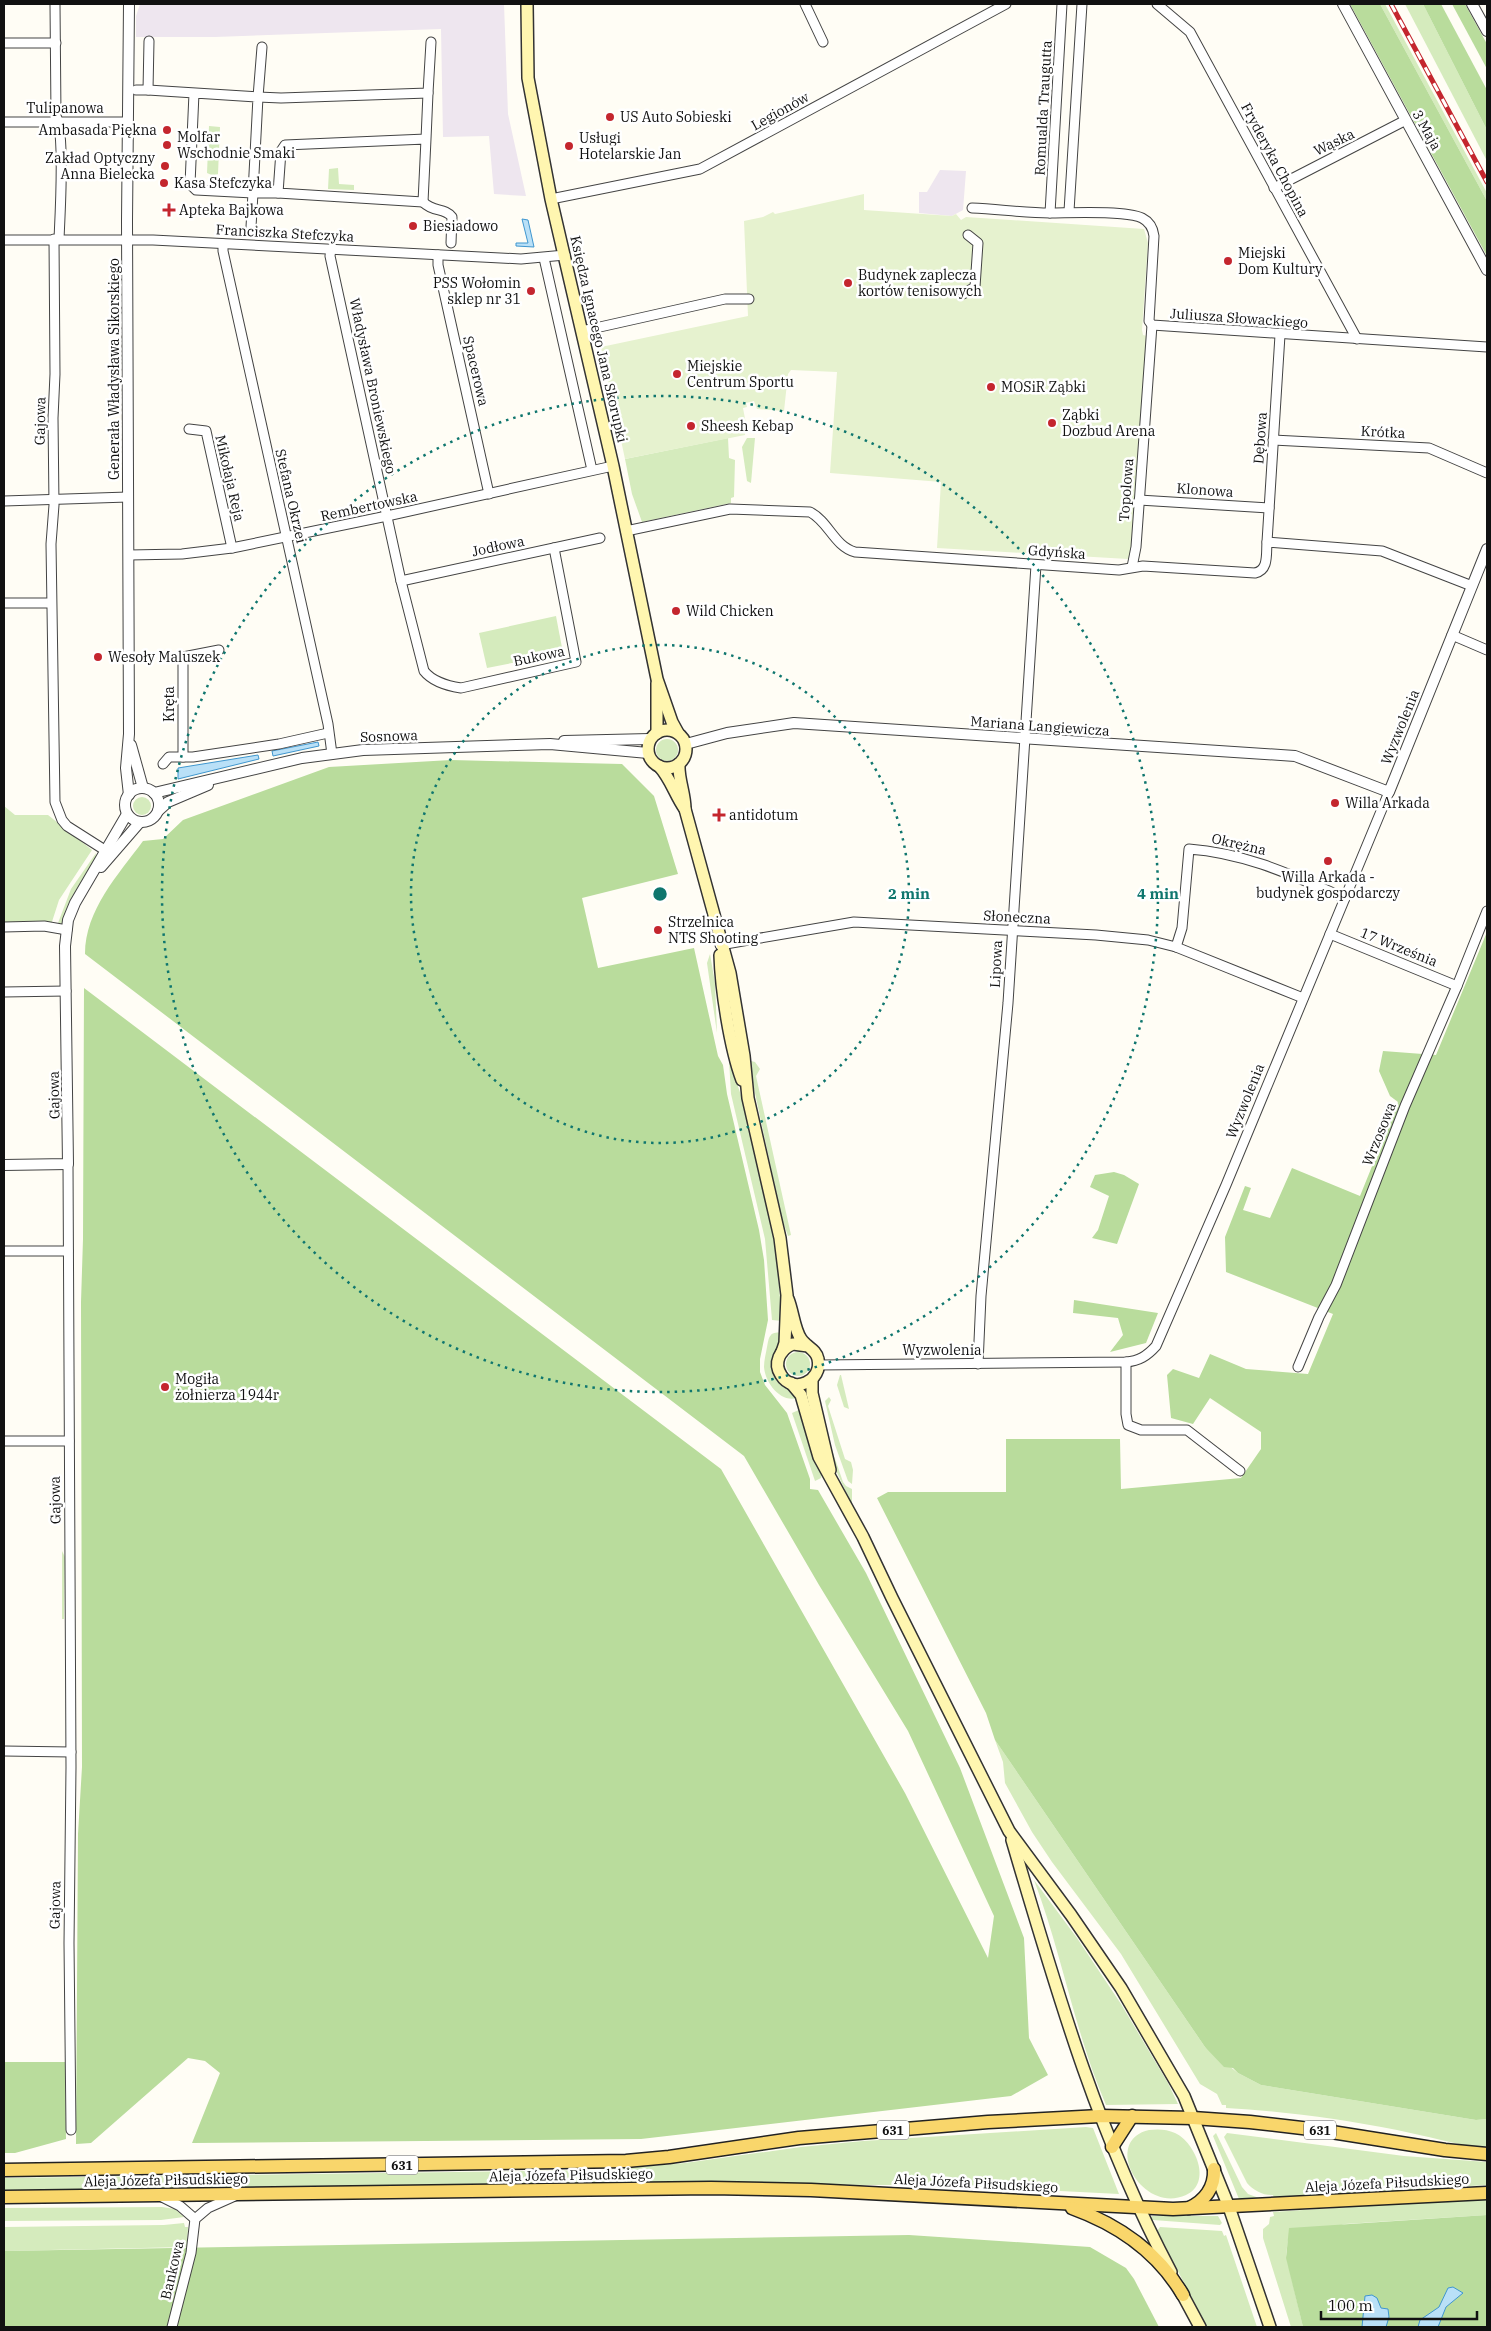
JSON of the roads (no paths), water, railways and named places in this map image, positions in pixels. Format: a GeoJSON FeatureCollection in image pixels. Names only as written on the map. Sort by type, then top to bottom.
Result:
{"type":"FeatureCollection","features":[{"type":"Feature","properties":{"kind":"main road","name":"Księdza Ignacego Jana Skorupki"},"geometry":{"type":"LineString","coordinates":[[527,4],[528,78],[551,199],[613,466],[657,679],[672,722],[678,733]]}},
{"type":"Feature","properties":{"kind":"main road","name":"Księdza Ignacego Jana Skorupki"},"geometry":{"type":"LineString","coordinates":[[653,736],[657,679]]}},
{"type":"Feature","properties":{"kind":"main road"},"geometry":{"type":"LineString","coordinates":[[685,809],[669,779],[659,766],[650,760],[648,753],[653,736],[667,729],[678,733],[686,744],[684,756],[679,764],[679,777],[685,796],[685,809],[704,875],[720,944],[720,974],[733,1045],[748,1098],[780,1238],[787,1295],[785,1343],[778,1360],[778,1370],[783,1378],[801,1396],[815,1447],[863,1537],[896,1607],[1009,1831],[1071,1915],[1121,1988],[1184,2096],[1229,2207],[1270,2327]]}},
{"type":"Feature","properties":{"kind":"main road"},"geometry":{"type":"LineString","coordinates":[[659,766],[670,768],[679,764]]}},
{"type":"Feature","properties":{"kind":"main road"},"geometry":{"type":"LineString","coordinates":[[787,1295],[800,1336],[817,1356],[819,1365],[812,1380],[801,1385],[790,1383]]}},
{"type":"Feature","properties":{"kind":"main road"},"geometry":{"type":"LineString","coordinates":[[782,1352],[793,1344],[808,1346]]}},
{"type":"Feature","properties":{"kind":"main road"},"geometry":{"type":"LineString","coordinates":[[812,1380],[812,1393],[832,1479]]}},
{"type":"Feature","properties":{"kind":"main road"},"geometry":{"type":"LineString","coordinates":[[1009,1831],[1064,2015],[1100,2116],[1138,2208],[1200,2327]]}},
{"type":"Feature","properties":{"kind":"main road","name":"631"},"geometry":{"type":"LineString","coordinates":[[1100,2116],[1193,2118]]}},
{"type":"Feature","properties":{"kind":"main road","name":"Aleja Józefa Piłsudskiego"},"geometry":{"type":"LineString","coordinates":[[4,2170],[626,2161],[670,2157],[799,2138],[988,2122],[1100,2116]]}},
{"type":"Feature","properties":{"kind":"main road"},"geometry":{"type":"LineString","coordinates":[[1112,2147],[1132,2116]]}},
{"type":"Feature","properties":{"kind":"main road","name":"Aleja Józefa Piłsudskiego"},"geometry":{"type":"LineString","coordinates":[[1193,2118],[1319,2130],[1445,2150],[1487,2154]]}},
{"type":"Feature","properties":{"kind":"main road"},"geometry":{"type":"LineString","coordinates":[[1187,2209],[1198,2204],[1206,2195],[1212,2184],[1214,2169]]}},
{"type":"Feature","properties":{"kind":"main road","name":"Aleja Józefa Piłsudskiego"},"geometry":{"type":"LineString","coordinates":[[4,2197],[711,2188],[821,2190],[1138,2208]]}},
{"type":"Feature","properties":{"kind":"main road","name":"Aleja Józefa Piłsudskiego"},"geometry":{"type":"LineString","coordinates":[[1229,2207],[1487,2193]]}},
{"type":"Feature","properties":{"kind":"main road"},"geometry":{"type":"LineString","coordinates":[[1050,2203],[1084,2212],[1124,2233],[1161,2263],[1183,2295]]}},
{"type":"Feature","properties":{"kind":"main road","name":"631"},"geometry":{"type":"LineString","coordinates":[[1138,2208],[1187,2209],[1229,2207]]}},
{"type":"Feature","properties":{"kind":"street","name":"Gajowa"},"geometry":{"type":"LineString","coordinates":[[55,4],[56,116],[60,122],[56,374],[53,418],[54,500],[51,544],[55,802],[62,820],[67,826],[108,853]]}},
{"type":"Feature","properties":{"kind":"street","name":"Generała Władysława Sikorskiego"},"geometry":{"type":"LineString","coordinates":[[129,4],[127,122],[129,734],[126,768],[129,795]]}},
{"type":"Feature","properties":{"kind":"street"},"geometry":{"type":"LineString","coordinates":[[805,4],[822,42]]}},
{"type":"Feature","properties":{"kind":"street","name":"Legionów"},"geometry":{"type":"LineString","coordinates":[[551,199],[700,169],[1006,4]]}},
{"type":"Feature","properties":{"kind":"street","name":"Romualda Traugutta"},"geometry":{"type":"LineString","coordinates":[[1050,213],[1062,4]]}},
{"type":"Feature","properties":{"kind":"street"},"geometry":{"type":"LineString","coordinates":[[1069,211],[1082,4]]}},
{"type":"Feature","properties":{"kind":"street","name":"Fryderyka Chopina"},"geometry":{"type":"LineString","coordinates":[[1157,4],[1190,32],[1356,339]]}},
{"type":"Feature","properties":{"kind":"street","name":"3 Maja"},"geometry":{"type":"LineString","coordinates":[[1343,4],[1487,270]]}},
{"type":"Feature","properties":{"kind":"street"},"geometry":{"type":"LineString","coordinates":[[1472,4],[1484,20],[1487,31]]}},
{"type":"Feature","properties":{"kind":"street"},"geometry":{"type":"LineString","coordinates":[[148,90],[150,41]]}},
{"type":"Feature","properties":{"kind":"street"},"geometry":{"type":"LineString","coordinates":[[423,202],[431,42]]}},
{"type":"Feature","properties":{"kind":"street"},"geometry":{"type":"LineString","coordinates":[[4,43],[56,43]]}},
{"type":"Feature","properties":{"kind":"street"},"geometry":{"type":"LineString","coordinates":[[251,227],[262,47]]}},
{"type":"Feature","properties":{"kind":"street"},"geometry":{"type":"LineString","coordinates":[[136,90],[258,97],[428,93]]}},
{"type":"Feature","properties":{"kind":"street"},"geometry":{"type":"LineString","coordinates":[[194,93],[190,184],[196,190],[423,202],[432,210],[446,212],[452,217],[451,243]]}},
{"type":"Feature","properties":{"kind":"street","name":"Wąska"},"geometry":{"type":"LineString","coordinates":[[1274,188],[1406,120]]}},
{"type":"Feature","properties":{"kind":"street","name":"Tulipanowa"},"geometry":{"type":"LineString","coordinates":[[4,122],[127,122]]}},
{"type":"Feature","properties":{"kind":"street"},"geometry":{"type":"LineString","coordinates":[[278,193],[281,151],[285,145],[426,139]]}},
{"type":"Feature","properties":{"kind":"street","name":"Juliusza Słowackiego"},"geometry":{"type":"LineString","coordinates":[[972,208],[1050,213],[1069,211],[1140,217],[1150,224],[1154,236],[1149,321],[1152,325],[1280,335],[1487,347]]}},
{"type":"Feature","properties":{"kind":"street"},"geometry":{"type":"LineString","coordinates":[[963,294],[975,287],[978,252],[978,243],[968,235]]}},
{"type":"Feature","properties":{"kind":"street","name":"Franciszka Stefczyka"},"geometry":{"type":"LineString","coordinates":[[4,240],[127,240],[522,259],[565,255]]}},
{"type":"Feature","properties":{"kind":"street","name":"Stefana Okrzei"},"geometry":{"type":"LineString","coordinates":[[223,244],[328,724],[332,754]]}},
{"type":"Feature","properties":{"kind":"street","name":"Władysława Broniewskiego"},"geometry":{"type":"LineString","coordinates":[[331,249],[330,256],[401,581],[424,671],[432,678],[452,686]]}},
{"type":"Feature","properties":{"kind":"street","name":"Spacerowa"},"geometry":{"type":"LineString","coordinates":[[438,255],[438,266],[489,494]]}},
{"type":"Feature","properties":{"kind":"street"},"geometry":{"type":"LineString","coordinates":[[544,258],[592,470]]}},
{"type":"Feature","properties":{"kind":"street"},"geometry":{"type":"LineString","coordinates":[[582,331],[725,299],[749,299]]}},
{"type":"Feature","properties":{"kind":"street","name":"Topolowa"},"geometry":{"type":"LineString","coordinates":[[1132,567],[1136,547],[1152,325]]}},
{"type":"Feature","properties":{"kind":"street","name":"Dębowa"},"geometry":{"type":"LineString","coordinates":[[1267,542],[1280,335]]}},
{"type":"Feature","properties":{"kind":"street","name":"Mikołaja Reja"},"geometry":{"type":"LineString","coordinates":[[189,429],[206,431],[232,548]]}},
{"type":"Feature","properties":{"kind":"street","name":"Krótka"},"geometry":{"type":"LineString","coordinates":[[1273,440],[1429,448],[1487,473]]}},
{"type":"Feature","properties":{"kind":"street","name":"Rembertowska"},"geometry":{"type":"LineString","coordinates":[[129,554],[182,554],[232,548],[613,466]]}},
{"type":"Feature","properties":{"kind":"street"},"geometry":{"type":"LineString","coordinates":[[4,501],[128,497]]}},
{"type":"Feature","properties":{"kind":"street","name":"Klonowa"},"geometry":{"type":"LineString","coordinates":[[1139,500],[1269,508]]}},
{"type":"Feature","properties":{"kind":"street","name":"Gdyńska"},"geometry":{"type":"LineString","coordinates":[[626,531],[730,509],[810,512],[818,517],[840,544],[847,550],[855,552],[1119,570],[1132,567],[1255,573],[1260,572],[1264,567],[1267,542]]}},
{"type":"Feature","properties":{"kind":"street","name":"Jodłowa"},"geometry":{"type":"LineString","coordinates":[[401,581],[600,538]]}},
{"type":"Feature","properties":{"kind":"street"},"geometry":{"type":"LineString","coordinates":[[1267,542],[1382,551],[1472,586]]}},
{"type":"Feature","properties":{"kind":"street","name":"Bukowa"},"geometry":{"type":"LineString","coordinates":[[452,686],[460,688],[576,662],[554,548]]}},
{"type":"Feature","properties":{"kind":"street","name":"Wyzwolenia"},"geometry":{"type":"LineString","coordinates":[[819,1365],[1126,1362],[1143,1358],[1156,1346],[1226,1185],[1389,792],[1487,549]]}},
{"type":"Feature","properties":{"kind":"street","name":"Lipowa"},"geometry":{"type":"LineString","coordinates":[[978,1364],[1012,930],[1036,565]]}},
{"type":"Feature","properties":{"kind":"street"},"geometry":{"type":"LineString","coordinates":[[4,603],[51,603]]}},
{"type":"Feature","properties":{"kind":"street"},"geometry":{"type":"LineString","coordinates":[[1452,636],[1487,650]]}},
{"type":"Feature","properties":{"kind":"street","name":"Kręta"},"geometry":{"type":"LineString","coordinates":[[183,757],[183,657],[219,650]]}},
{"type":"Feature","properties":{"kind":"street","name":"Mariana Langiewicza"},"geometry":{"type":"LineString","coordinates":[[686,744],[727,733],[794,724],[1295,756],[1389,792]]}},
{"type":"Feature","properties":{"kind":"street"},"geometry":{"type":"LineString","coordinates":[[163,764],[169,757],[183,757],[278,744],[328,733]]}},
{"type":"Feature","properties":{"kind":"street","name":"Generała Władysława Sikorskiego"},"geometry":{"type":"LineString","coordinates":[[129,734],[142,788]]}},
{"type":"Feature","properties":{"kind":"street","name":"Sosnowa"},"geometry":{"type":"LineString","coordinates":[[154,793],[270,764],[364,750],[550,744],[653,736]]}},
{"type":"Feature","properties":{"kind":"street","name":"Sosnowa"},"geometry":{"type":"LineString","coordinates":[[550,744],[648,753]]}},
{"type":"Feature","properties":{"kind":"street","name":"Sosnowa"},"geometry":{"type":"LineString","coordinates":[[158,811],[168,802],[231,775]]}},
{"type":"Feature","properties":{"kind":"street"},"geometry":{"type":"LineString","coordinates":[[142,788],[154,793],[158,799],[158,811],[151,820],[140,822],[132,820],[127,814],[125,802],[129,795],[135,790],[142,788]]}},
{"type":"Feature","properties":{"kind":"street","name":"Gajowa"},"geometry":{"type":"LineString","coordinates":[[71,2130],[67,930],[75,902],[108,853],[127,814]]}},
{"type":"Feature","properties":{"kind":"street","name":"Gajowa"},"geometry":{"type":"LineString","coordinates":[[108,853],[140,822]]}},
{"type":"Feature","properties":{"kind":"street","name":"Okrężna"},"geometry":{"type":"LineString","coordinates":[[1176,946],[1182,928],[1189,849],[1217,851],[1245,861],[1264,864],[1345,898]]}},
{"type":"Feature","properties":{"kind":"street","name":"Wrzosowa"},"geometry":{"type":"LineString","coordinates":[[1298,1367],[1319,1317],[1336,1285],[1404,1106],[1458,986],[1487,911]]}},
{"type":"Feature","properties":{"kind":"street","name":"Słoneczna"},"geometry":{"type":"LineString","coordinates":[[720,944],[854,922],[1104,935],[1148,940],[1176,946],[1303,998]]}},
{"type":"Feature","properties":{"kind":"street"},"geometry":{"type":"LineString","coordinates":[[4,927],[44,926],[67,930]]}},
{"type":"Feature","properties":{"kind":"street","name":"17 Września"},"geometry":{"type":"LineString","coordinates":[[1330,934],[1458,986]]}},
{"type":"Feature","properties":{"kind":"street"},"geometry":{"type":"LineString","coordinates":[[4,992],[66,991]]}},
{"type":"Feature","properties":{"kind":"street"},"geometry":{"type":"LineString","coordinates":[[4,1165],[68,1164]]}},
{"type":"Feature","properties":{"kind":"street"},"geometry":{"type":"LineString","coordinates":[[4,1252],[68,1251]]}},
{"type":"Feature","properties":{"kind":"street"},"geometry":{"type":"LineString","coordinates":[[1126,1362],[1126,1414],[1128,1425],[1141,1430],[1187,1430],[1240,1472]]}},
{"type":"Feature","properties":{"kind":"street"},"geometry":{"type":"LineString","coordinates":[[4,1441],[69,1441]]}},
{"type":"Feature","properties":{"kind":"street"},"geometry":{"type":"LineString","coordinates":[[4,1751],[71,1752]]}},
{"type":"Feature","properties":{"kind":"street"},"geometry":{"type":"LineString","coordinates":[[157,2195],[180,2206],[195,2218],[208,2208],[239,2194]]}},
{"type":"Feature","properties":{"kind":"street","name":"Bankowa"},"geometry":{"type":"LineString","coordinates":[[172,2327],[191,2253],[195,2218]]}},
{"type":"Feature","properties":{"kind":"water"},"geometry":{"type":"Polygon","coordinates":[[[522,219],[528,220],[534,247],[516,246],[516,243],[528,243],[522,219]]]}},
{"type":"Feature","properties":{"kind":"water"},"geometry":{"type":"Polygon","coordinates":[[[318,742],[319,746],[273,756],[272,751],[318,742]]]}},
{"type":"Feature","properties":{"kind":"water"},"geometry":{"type":"Polygon","coordinates":[[[258,755],[259,759],[178,779],[178,768],[258,755]]]}},
{"type":"Feature","properties":{"kind":"water"},"geometry":{"type":"Polygon","coordinates":[[[1453,2287],[1463,2293],[1446,2307],[1438,2327],[1418,2327],[1420,2320],[1439,2307],[1448,2288],[1453,2287]]]}},
{"type":"Feature","properties":{"kind":"water"},"geometry":{"type":"Polygon","coordinates":[[[1372,2295],[1377,2298],[1381,2308],[1388,2309],[1389,2317],[1386,2327],[1362,2327],[1365,2296],[1372,2295]]]}},
{"type":"Feature","properties":{"kind":"railway"},"geometry":{"type":"LineString","coordinates":[[1391,4],[1487,182]]}},
{"type":"Feature","properties":{"kind":"place","name":"US Auto Sobieski"},"geometry":{"type":"Point","coordinates":[610,117]}},
{"type":"Feature","properties":{"kind":"place","name":"Ambasada Piękna"},"geometry":{"type":"Point","coordinates":[167,130]}},
{"type":"Feature","properties":{"kind":"place","name":"Molfar Wschodnie Smaki"},"geometry":{"type":"Point","coordinates":[167,145]}},
{"type":"Feature","properties":{"kind":"place","name":"Usługi Hotelarskie Jan"},"geometry":{"type":"Point","coordinates":[569,146]}},
{"type":"Feature","properties":{"kind":"place","name":"Zakład Optyczny Anna Bielecka"},"geometry":{"type":"Point","coordinates":[165,166]}},
{"type":"Feature","properties":{"kind":"place","name":"Kasa Stefczyka"},"geometry":{"type":"Point","coordinates":[164,183]}},
{"type":"Feature","properties":{"kind":"place","name":"Apteka Bajkowa"},"geometry":{"type":"Point","coordinates":[169,210]}},
{"type":"Feature","properties":{"kind":"place","name":"Biesiadowo"},"geometry":{"type":"Point","coordinates":[413,226]}},
{"type":"Feature","properties":{"kind":"place","name":"Miejski Dom Kultury"},"geometry":{"type":"Point","coordinates":[1228,261]}},
{"type":"Feature","properties":{"kind":"place","name":"Budynek zaplecza kortów tenisowych"},"geometry":{"type":"Point","coordinates":[848,283]}},
{"type":"Feature","properties":{"kind":"place","name":"PSS Wołomin sklep nr 31"},"geometry":{"type":"Point","coordinates":[531,291]}},
{"type":"Feature","properties":{"kind":"place","name":"Miejskie Centrum Sportu"},"geometry":{"type":"Point","coordinates":[677,374]}},
{"type":"Feature","properties":{"kind":"place","name":"MOSiR Ząbki"},"geometry":{"type":"Point","coordinates":[991,387]}},
{"type":"Feature","properties":{"kind":"place","name":"Ząbki Dozbud Arena"},"geometry":{"type":"Point","coordinates":[1052,423]}},
{"type":"Feature","properties":{"kind":"place","name":"Sheesh Kebap"},"geometry":{"type":"Point","coordinates":[691,426]}},
{"type":"Feature","properties":{"kind":"place","name":"Wild Chicken"},"geometry":{"type":"Point","coordinates":[676,611]}},
{"type":"Feature","properties":{"kind":"place","name":"Wesoły Maluszek"},"geometry":{"type":"Point","coordinates":[98,657]}},
{"type":"Feature","properties":{"kind":"place","name":"Willa Arkada"},"geometry":{"type":"Point","coordinates":[1335,803]}},
{"type":"Feature","properties":{"kind":"place","name":"antidotum"},"geometry":{"type":"Point","coordinates":[719,815]}},
{"type":"Feature","properties":{"kind":"place","name":"Willa Arkada - budynek gospodarczy"},"geometry":{"type":"Point","coordinates":[1328,861]}},
{"type":"Feature","properties":{"kind":"place","name":"Strzelnica NTS Shooting"},"geometry":{"type":"Point","coordinates":[658,930]}},
{"type":"Feature","properties":{"kind":"place","name":"Mogiła żołnierza 1944r"},"geometry":{"type":"Point","coordinates":[165,1387]}}]}
